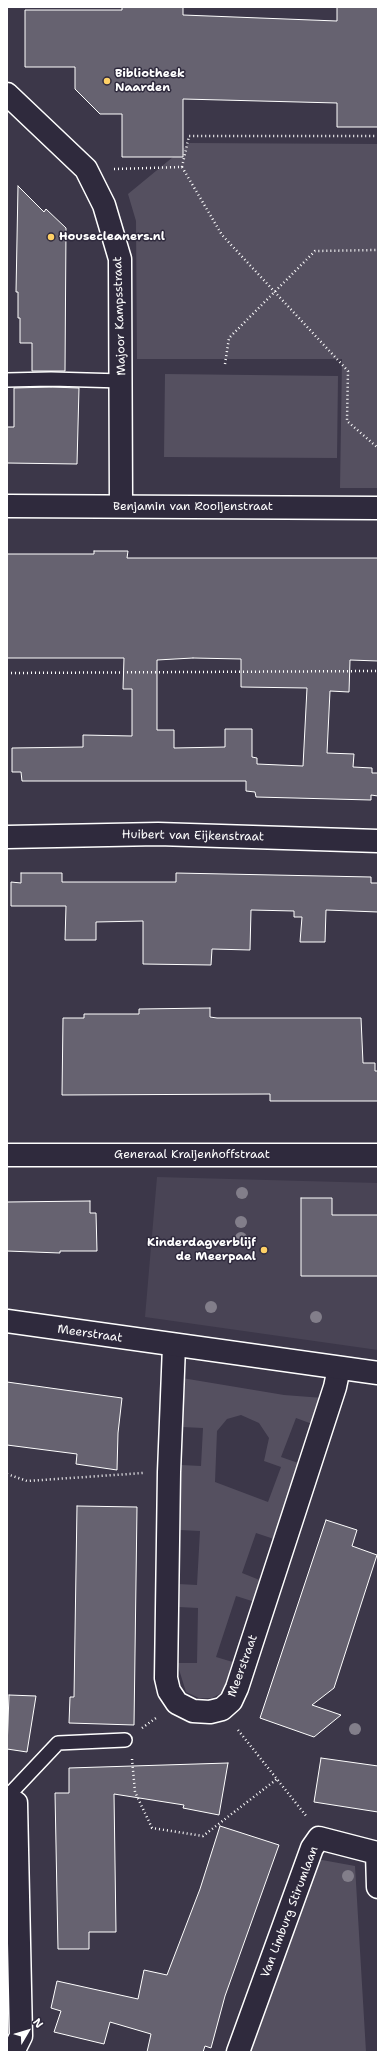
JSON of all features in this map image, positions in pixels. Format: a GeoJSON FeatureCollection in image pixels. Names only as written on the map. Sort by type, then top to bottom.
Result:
{"type":"FeatureCollection","features":[{"type":"Feature","properties":{"kind":"street","name":"Majoor Kampsstraat"},"geometry":{"type":"LineString","coordinates":[[7,94],[86,169],[104,205],[120,259],[122,381],[121,506]]}},
{"type":"Feature","properties":{"kind":"street","name":"Benjamin van Rooijenstraat"},"geometry":{"type":"LineString","coordinates":[[7,506],[378,508]]}},
{"type":"Feature","properties":{"kind":"street","name":"Huibert van Eijkenstraat"},"geometry":{"type":"LineString","coordinates":[[7,837],[158,834],[378,841]]}},
{"type":"Feature","properties":{"kind":"street","name":"Generaal Kraijenhoffstraat"},"geometry":{"type":"LineString","coordinates":[[7,1155],[378,1155]]}},
{"type":"Feature","properties":{"kind":"street","name":"Meerstraat"},"geometry":{"type":"LineString","coordinates":[[7,1322],[378,1373]]}},
{"type":"Feature","properties":{"kind":"street"},"geometry":{"type":"LineString","coordinates":[[174,1346],[168,1472],[166,1678],[170,1691],[177,1703]]}},
{"type":"Feature","properties":{"kind":"street","name":"Meerstraat"},"geometry":{"type":"LineString","coordinates":[[177,1703],[193,1710],[210,1712],[222,1709],[231,1701],[237,1688],[336,1387],[339,1368]]}},
{"type":"Feature","properties":{"kind":"street"},"geometry":{"type":"LineString","coordinates":[[7,1797],[16,1804],[21,2036],[12,2052]]}},
{"type":"Feature","properties":{"kind":"street","name":"Van Limburg Stirumlaan"},"geometry":{"type":"LineString","coordinates":[[238,2052],[312,1848],[319,1838],[377,1854],[378,1887]]}},
{"type":"Feature","properties":{"kind":"lane"},"geometry":{"type":"LineString","coordinates":[[7,380],[58,379],[122,381]]}},
{"type":"Feature","properties":{"kind":"lane"},"geometry":{"type":"LineString","coordinates":[[7,1797],[58,1743],[126,1740]]}},
{"type":"Feature","properties":{"kind":"path"},"geometry":{"type":"LineString","coordinates":[[378,136],[189,136],[182,167],[222,235],[276,291],[348,371],[347,421],[378,448]]}},
{"type":"Feature","properties":{"kind":"path"},"geometry":{"type":"LineString","coordinates":[[86,169],[182,167]]}},
{"type":"Feature","properties":{"kind":"path"},"geometry":{"type":"LineString","coordinates":[[225,364],[229,338],[315,251],[378,250]]}},
{"type":"Feature","properties":{"kind":"path"},"geometry":{"type":"LineString","coordinates":[[7,673],[378,671]]}},
{"type":"Feature","properties":{"kind":"path"},"geometry":{"type":"LineString","coordinates":[[7,1474],[27,1481],[168,1472]]}},
{"type":"Feature","properties":{"kind":"path"},"geometry":{"type":"LineString","coordinates":[[177,1703],[126,1740],[132,1760],[136,1792],[152,1828],[204,1836],[277,1779]]}},
{"type":"Feature","properties":{"kind":"path"},"geometry":{"type":"LineString","coordinates":[[222,1709],[315,1826],[319,1838]]}},
{"type":"Feature","properties":{"kind":"shaded area"},"geometry":{"type":"Polygon","coordinates":[[[190,143],[378,144],[378,488],[340,488],[342,359],[137,359],[136,221],[128,194],[190,143]]]}},
{"type":"Feature","properties":{"kind":"shaded area"},"geometry":{"type":"Polygon","coordinates":[[[165,374],[338,376],[337,458],[164,457],[165,374]]]}},
{"type":"Feature","properties":{"kind":"shaded area","name":"Kinderdagverblijf de Meerpaal"},"geometry":{"type":"Polygon","coordinates":[[[157,1177],[378,1183],[378,1350],[145,1317],[157,1177]]]}},
{"type":"Feature","properties":{"kind":"shaded area"},"geometry":{"type":"Polygon","coordinates":[[[182,1378],[284,1395],[323,1398],[315,1425],[296,1418],[281,1457],[301,1464],[277,1540],[256,1533],[242,1573],[262,1581],[255,1602],[236,1596],[216,1657],[236,1663],[227,1690],[212,1698],[199,1698],[186,1692],[177,1663],[197,1663],[198,1608],[179,1607],[178,1584],[197,1585],[200,1531],[180,1530],[181,1465],[201,1466],[203,1428],[182,1427],[182,1378]],[[241,1415],[227,1419],[217,1431],[215,1482],[268,1502],[281,1467],[264,1461],[269,1438],[259,1423],[241,1415]]]}},
{"type":"Feature","properties":{"kind":"shaded area"},"geometry":{"type":"Polygon","coordinates":[[[311,1858],[355,1866],[366,2052],[246,2052],[311,1858]]]}},
{"type":"Feature","properties":{"kind":"building"},"geometry":{"type":"Polygon","coordinates":[[[122,7],[183,7],[183,15],[337,21],[337,7],[378,7],[378,127],[337,127],[337,103],[183,99],[183,157],[122,157],[122,114],[100,114],[75,89],[75,67],[25,67],[25,10],[122,10],[122,7]]]}},
{"type":"Feature","properties":{"kind":"building"},"geometry":{"type":"Polygon","coordinates":[[[18,186],[44,212],[46,209],[66,228],[65,371],[32,371],[32,343],[20,343],[18,292],[16,292],[18,186]]]}},
{"type":"Feature","properties":{"kind":"building"},"geometry":{"type":"Polygon","coordinates":[[[14,388],[79,388],[77,464],[7,463],[7,427],[14,427],[14,388]]]}},
{"type":"Feature","properties":{"kind":"building"},"geometry":{"type":"Polygon","coordinates":[[[94,551],[128,551],[127,558],[378,558],[378,661],[350,660],[349,692],[330,691],[327,753],[354,754],[353,767],[372,768],[372,773],[378,773],[378,796],[371,795],[371,800],[256,797],[255,792],[246,791],[246,781],[22,781],[21,772],[12,772],[12,748],[83,747],[83,735],[132,736],[132,689],[123,689],[124,658],[7,658],[7,554],[94,554],[94,551]],[[193,658],[157,660],[157,730],[174,730],[174,748],[225,747],[225,729],[252,729],[252,757],[257,758],[257,764],[303,766],[307,688],[241,687],[241,659],[193,658]]]}},
{"type":"Feature","properties":{"kind":"building"},"geometry":{"type":"Polygon","coordinates":[[[21,873],[62,873],[62,882],[176,882],[176,873],[371,877],[371,883],[378,883],[378,912],[326,910],[325,942],[300,942],[302,917],[294,917],[294,911],[251,910],[250,950],[212,949],[211,965],[143,964],[143,921],[96,922],[96,940],[65,940],[66,906],[11,906],[11,882],[21,883],[21,873]]]}},
{"type":"Feature","properties":{"kind":"building"},"geometry":{"type":"Polygon","coordinates":[[[210,1008],[210,1017],[217,1018],[361,1018],[363,1063],[375,1063],[375,1071],[378,1071],[378,1101],[270,1101],[270,1094],[62,1095],[63,1018],[84,1018],[84,1014],[139,1014],[139,1009],[210,1008]]]}},
{"type":"Feature","properties":{"kind":"building"},"geometry":{"type":"Polygon","coordinates":[[[301,1198],[332,1198],[332,1215],[378,1215],[378,1276],[301,1276],[301,1198]]]}},
{"type":"Feature","properties":{"kind":"building"},"geometry":{"type":"Polygon","coordinates":[[[90,1201],[90,1213],[96,1213],[97,1251],[60,1251],[60,1253],[7,1251],[7,1202],[90,1201]]]}},
{"type":"Feature","properties":{"kind":"building"},"geometry":{"type":"Polygon","coordinates":[[[7,1382],[122,1398],[118,1433],[117,1470],[76,1464],[77,1454],[7,1445],[7,1382]]]}},
{"type":"Feature","properties":{"kind":"building"},"geometry":{"type":"Polygon","coordinates":[[[77,1506],[137,1507],[134,1725],[69,1723],[70,1697],[74,1697],[77,1506]]]}},
{"type":"Feature","properties":{"kind":"building"},"geometry":{"type":"Polygon","coordinates":[[[326,1520],[357,1530],[352,1546],[377,1555],[334,1688],[312,1705],[341,1715],[314,1737],[260,1718],[326,1520]]]}},
{"type":"Feature","properties":{"kind":"building"},"geometry":{"type":"Polygon","coordinates":[[[9,1695],[36,1696],[27,1752],[7,1749],[9,1695]]]}},
{"type":"Feature","properties":{"kind":"building"},"geometry":{"type":"Polygon","coordinates":[[[321,1758],[378,1766],[378,1812],[314,1802],[321,1758]]]}},
{"type":"Feature","properties":{"kind":"building"},"geometry":{"type":"Polygon","coordinates":[[[228,1763],[219,1815],[183,1808],[184,1805],[114,1794],[116,1932],[89,1932],[89,1949],[58,1949],[55,1793],[69,1793],[69,1768],[228,1763]]]}},
{"type":"Feature","properties":{"kind":"building"},"geometry":{"type":"Polygon","coordinates":[[[220,1826],[279,1845],[225,1996],[211,2048],[205,2046],[203,2052],[147,2052],[151,2034],[110,2022],[104,2044],[54,2032],[61,2011],[51,2008],[57,1981],[138,1999],[144,1970],[167,1975],[200,1889],[220,1826]]]}},
{"type":"Feature","properties":{"kind":"place","name":"Bibliotheek Naarden"},"geometry":{"type":"Point","coordinates":[107,81]}},
{"type":"Feature","properties":{"kind":"place","name":"Housecleaners.nl"},"geometry":{"type":"Point","coordinates":[51,237]}},
{"type":"Feature","properties":{"kind":"place","name":"Kinderdagverblijf de Meerpaal"},"geometry":{"type":"Point","coordinates":[264,1250]}}]}
